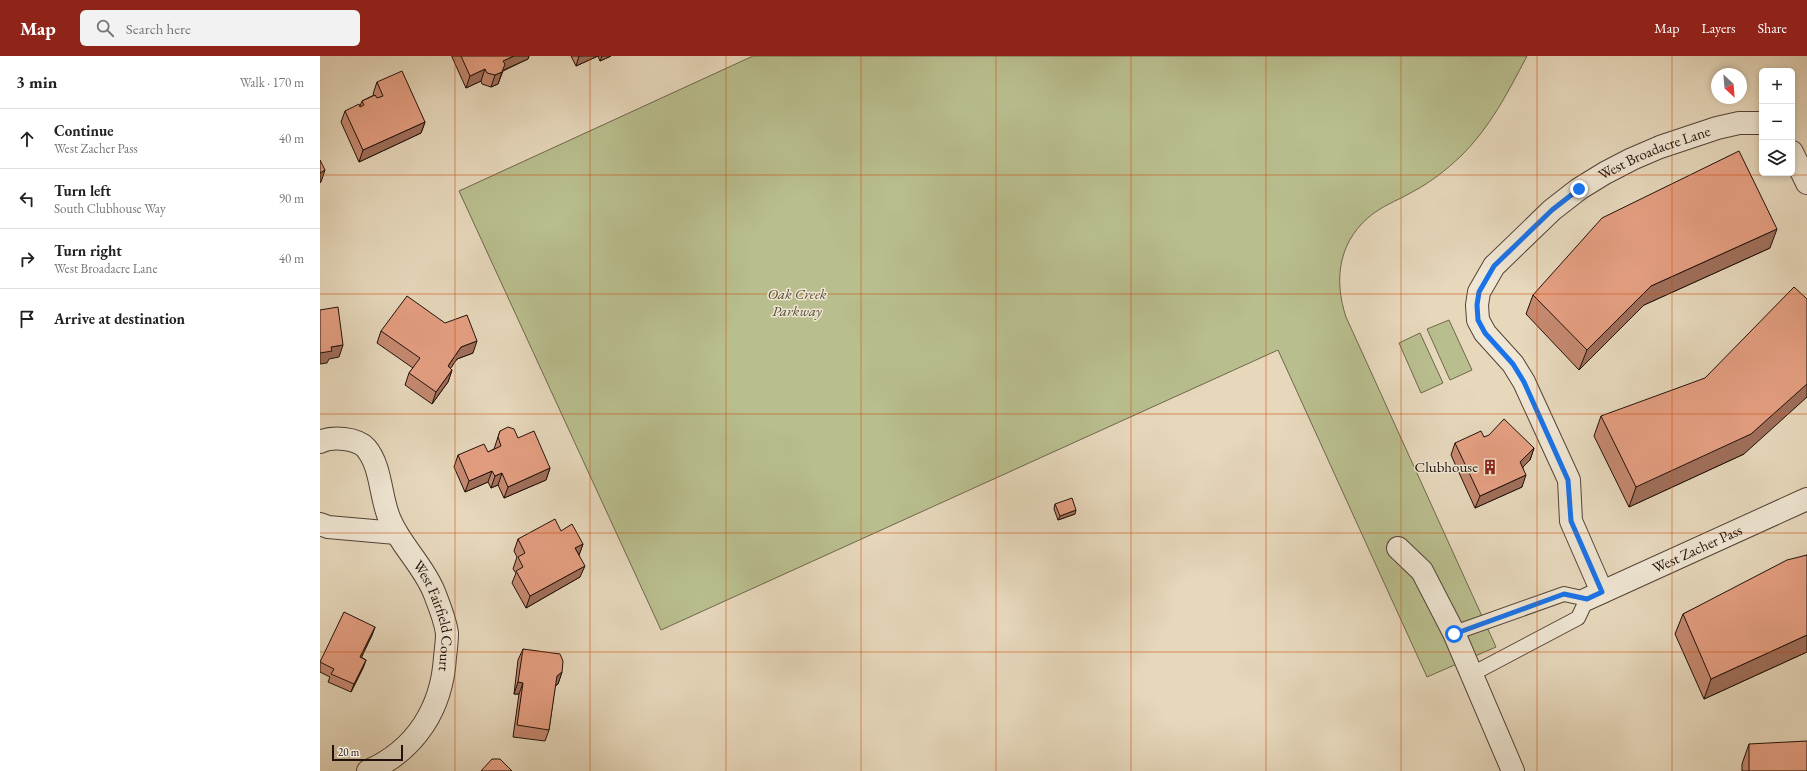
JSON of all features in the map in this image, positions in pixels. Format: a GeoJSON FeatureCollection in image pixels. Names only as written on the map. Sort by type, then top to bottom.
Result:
{"type":"FeatureCollection","features":[{"type":"Feature","properties":{"kind":"street","name":"West Broadacre Lane"},"geometry":{"type":"LineString","coordinates":[[1594,596],[1571,521],[1568,480],[1524,382],[1513,364],[1485,333],[1478,320],[1477,305],[1479,292],[1494,266],[1552,210],[1579,189],[1632,159],[1660,147],[1739,123],[1759,123]]}},
{"type":"Feature","properties":{"kind":"street"},"geometry":{"type":"LineString","coordinates":[[1795,158],[1807,183]]}},
{"type":"Feature","properties":{"kind":"street","name":"West Fairfield Court"},"geometry":{"type":"LineString","coordinates":[[320,442],[325,439],[342,439],[365,447],[372,458],[389,518],[396,533],[418,562],[434,591],[447,633],[444,671],[440,689],[426,722],[413,740],[400,753],[381,766],[368,771]]}},
{"type":"Feature","properties":{"kind":"street","name":"West Zacher Pass"},"geometry":{"type":"LineString","coordinates":[[1594,596],[1807,499]]}},
{"type":"Feature","properties":{"kind":"street"},"geometry":{"type":"LineString","coordinates":[[320,524],[328,527],[396,533]]}},
{"type":"Feature","properties":{"kind":"street"},"geometry":{"type":"LineString","coordinates":[[1398,548],[1422,571],[1454,634],[1513,771]]}},
{"type":"Feature","properties":{"kind":"lane"},"geometry":{"type":"LineString","coordinates":[[1454,634],[1564,594],[1594,596]]}},
{"type":"Feature","properties":{"kind":"lane"},"geometry":{"type":"LineString","coordinates":[[1472,674],[1578,618],[1594,596]]}},
{"type":"Feature","properties":{"kind":"green space","name":"Oak Creek Parkway"},"geometry":{"type":"Polygon","coordinates":[[[753,56],[1527,56],[1498,109],[1471,146],[1432,180],[1374,213],[1362,223],[1346,247],[1340,274],[1340,288],[1346,317],[1496,647],[1427,677],[1278,350],[661,630],[459,191],[753,56]]]}},
{"type":"Feature","properties":{"kind":"green space"},"geometry":{"type":"Polygon","coordinates":[[[1449,320],[1472,370],[1450,380],[1427,329],[1449,320]]]}},
{"type":"Feature","properties":{"kind":"green space"},"geometry":{"type":"Polygon","coordinates":[[[1420,333],[1443,383],[1421,393],[1399,343],[1420,333]]]}},
{"type":"Feature","properties":{"kind":"building"},"geometry":{"type":"Polygon","coordinates":[[[461,56],[514,56],[503,61],[505,64],[502,72],[495,75],[487,73],[485,69],[470,76],[461,56]]]}},
{"type":"Feature","properties":{"kind":"building"},"geometry":{"type":"Polygon","coordinates":[[[402,71],[425,122],[363,150],[345,111],[359,104],[360,107],[364,105],[362,101],[375,95],[377,98],[383,96],[377,82],[402,71]]]}},
{"type":"Feature","properties":{"kind":"building"},"geometry":{"type":"Polygon","coordinates":[[[1739,151],[1777,229],[1651,286],[1587,350],[1533,295],[1602,218],[1739,151]]]}},
{"type":"Feature","properties":{"kind":"building"},"geometry":{"type":"Polygon","coordinates":[[[320,160],[325,170],[320,173],[320,160]]]}},
{"type":"Feature","properties":{"kind":"building"},"geometry":{"type":"Polygon","coordinates":[[[1794,287],[1807,299],[1807,384],[1751,434],[1636,487],[1601,416],[1705,378],[1794,287]]]}},
{"type":"Feature","properties":{"kind":"building"},"geometry":{"type":"Polygon","coordinates":[[[407,296],[445,323],[467,315],[477,341],[461,347],[448,366],[452,370],[436,392],[409,373],[420,358],[381,331],[407,296]]]}},
{"type":"Feature","properties":{"kind":"building"},"geometry":{"type":"Polygon","coordinates":[[[338,307],[343,345],[331,347],[332,351],[320,353],[320,310],[338,307]]]}},
{"type":"Feature","properties":{"kind":"building","name":"Clubhouse"},"geometry":{"type":"Polygon","coordinates":[[[1504,419],[1534,448],[1520,462],[1526,475],[1480,496],[1455,443],[1481,431],[1484,437],[1489,435],[1504,419]]]}},
{"type":"Feature","properties":{"kind":"building"},"geometry":{"type":"Polygon","coordinates":[[[508,427],[514,429],[518,438],[534,431],[550,468],[508,487],[502,473],[495,476],[492,471],[469,481],[458,455],[484,444],[488,452],[501,446],[498,437],[500,431],[508,427]]]}},
{"type":"Feature","properties":{"kind":"building"},"geometry":{"type":"Polygon","coordinates":[[[1072,498],[1076,510],[1060,516],[1055,504],[1072,498]]]}},
{"type":"Feature","properties":{"kind":"building"},"geometry":{"type":"Polygon","coordinates":[[[555,519],[561,531],[572,524],[583,544],[575,548],[585,566],[530,596],[516,571],[523,567],[518,557],[525,553],[518,539],[555,519]]]}},
{"type":"Feature","properties":{"kind":"building"},"geometry":{"type":"Polygon","coordinates":[[[1807,555],[1807,635],[1711,679],[1683,614],[1787,560],[1807,555]]]}},
{"type":"Feature","properties":{"kind":"building"},"geometry":{"type":"Polygon","coordinates":[[[344,612],[375,627],[360,657],[366,660],[354,684],[331,674],[334,669],[320,662],[344,612]]]}},
{"type":"Feature","properties":{"kind":"building"},"geometry":{"type":"Polygon","coordinates":[[[523,649],[560,654],[563,661],[562,672],[557,676],[549,730],[517,725],[523,683],[518,682],[523,649]]]}},
{"type":"Feature","properties":{"kind":"building"},"geometry":{"type":"Polygon","coordinates":[[[1807,741],[1807,771],[1749,771],[1749,744],[1807,741]]]}},
{"type":"Feature","properties":{"kind":"building"},"geometry":{"type":"Polygon","coordinates":[[[492,759],[500,759],[512,771],[481,771],[492,759]]]}},
{"type":"Feature","properties":{"kind":"place","name":"Clubhouse"},"geometry":{"type":"Point","coordinates":[1490,467]}},
{"type":"Feature","properties":{"kind":"route"},"geometry":{"type":"LineString","coordinates":[[1454,634],[1564,594],[1587,599],[1602,592],[1571,521],[1568,480],[1524,382],[1513,364],[1485,333],[1478,320],[1477,305],[1479,292],[1494,266],[1552,210],[1579,189]]}}]}
